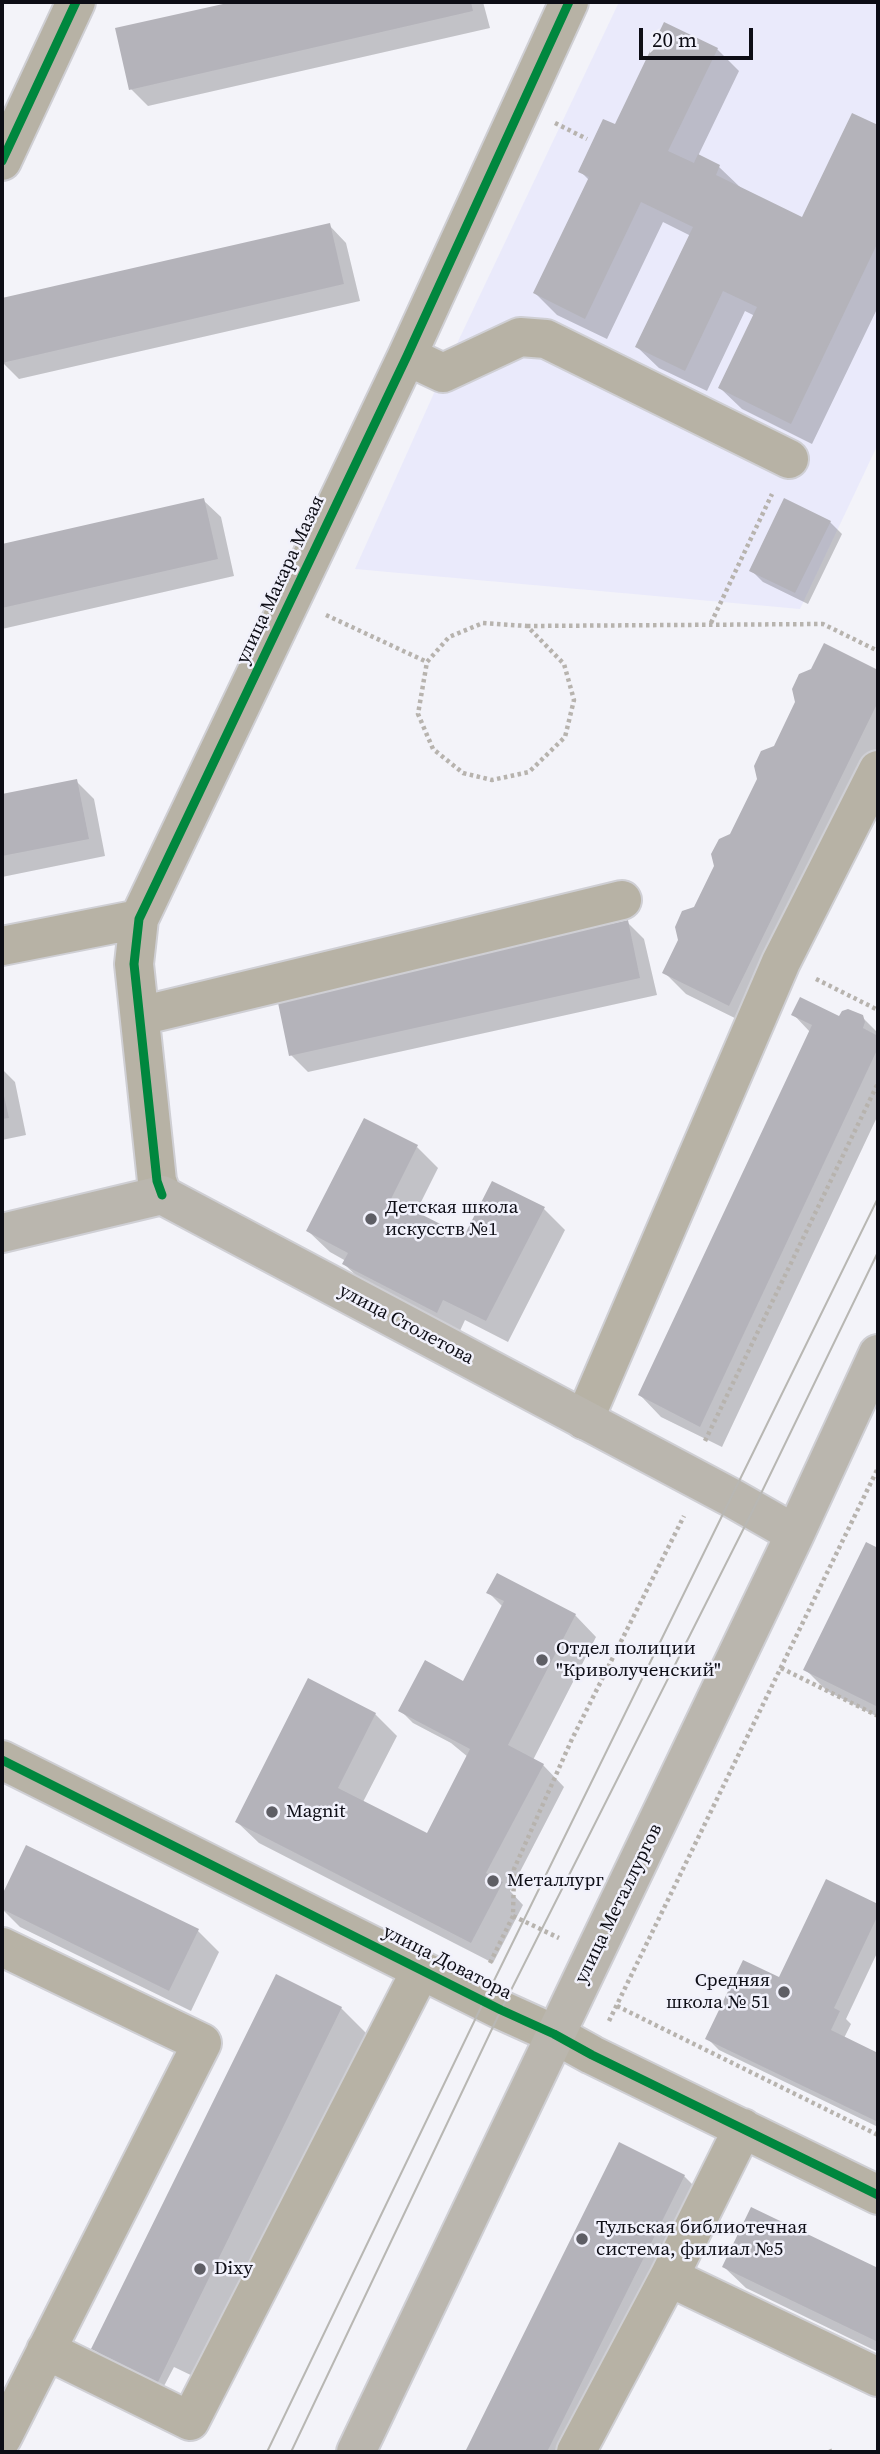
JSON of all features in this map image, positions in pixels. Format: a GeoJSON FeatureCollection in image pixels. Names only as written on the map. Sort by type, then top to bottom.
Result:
{"type":"FeatureCollection","features":[{"type":"Feature","properties":{"kind":"main road","name":"улица Столетова"},"geometry":{"type":"LineString","coordinates":[[162,1195],[795,1534]]}},
{"type":"Feature","properties":{"kind":"main road"},"geometry":{"type":"LineString","coordinates":[[2,1233],[162,1195]]}},
{"type":"Feature","properties":{"kind":"main road","name":"улица Металлургов"},"geometry":{"type":"LineString","coordinates":[[356,2452],[795,1534],[878,1354]]}},
{"type":"Feature","properties":{"kind":"street"},"geometry":{"type":"LineString","coordinates":[[2,160],[76,2]]}},
{"type":"Feature","properties":{"kind":"street","name":"улица Макара Мазая"},"geometry":{"type":"LineString","coordinates":[[162,1195],[157,1181],[134,964],[139,919],[407,356],[569,2]]}},
{"type":"Feature","properties":{"kind":"street"},"geometry":{"type":"LineString","coordinates":[[407,356],[443,373],[520,337],[546,339],[789,459]]}},
{"type":"Feature","properties":{"kind":"street"},"geometry":{"type":"LineString","coordinates":[[584,1420],[781,962],[878,770]]}},
{"type":"Feature","properties":{"kind":"street"},"geometry":{"type":"LineString","coordinates":[[139,1016],[622,900]]}},
{"type":"Feature","properties":{"kind":"street"},"geometry":{"type":"LineString","coordinates":[[2,946],[139,919]]}},
{"type":"Feature","properties":{"kind":"street","name":"улица Доватора"},"geometry":{"type":"LineString","coordinates":[[2,1760],[878,2195]]}},
{"type":"Feature","properties":{"kind":"street"},"geometry":{"type":"LineString","coordinates":[[2,1947],[202,2043],[2,2438]]}},
{"type":"Feature","properties":{"kind":"street"},"geometry":{"type":"LineString","coordinates":[[46,2350],[190,2421],[421,1970]]}},
{"type":"Feature","properties":{"kind":"street"},"geometry":{"type":"LineString","coordinates":[[576,2452],[669,2277],[743,2128]]}},
{"type":"Feature","properties":{"kind":"street"},"geometry":{"type":"LineString","coordinates":[[669,2277],[878,2377]]}},
{"type":"Feature","properties":{"kind":"path"},"geometry":{"type":"LineString","coordinates":[[548,120],[587,139]]}},
{"type":"Feature","properties":{"kind":"path"},"geometry":{"type":"LineString","coordinates":[[711,623],[789,459]]}},
{"type":"Feature","properties":{"kind":"path"},"geometry":{"type":"LineString","coordinates":[[316,610],[427,662]]}},
{"type":"Feature","properties":{"kind":"path"},"geometry":{"type":"LineString","coordinates":[[527,626],[564,664],[574,700],[565,737],[529,772],[492,780],[463,773],[433,748],[418,714],[427,662],[449,637],[483,623],[527,626],[823,624],[878,651]]}},
{"type":"Feature","properties":{"kind":"path"},"geometry":{"type":"LineString","coordinates":[[781,962],[878,1010]]}},
{"type":"Feature","properties":{"kind":"path"},"geometry":{"type":"LineString","coordinates":[[474,1996],[513,1916],[514,1869],[572,1739],[701,1482],[705,1441],[878,1083]]}},
{"type":"Feature","properties":{"kind":"path"},"geometry":{"type":"LineString","coordinates":[[592,2055],[878,1468]]}},
{"type":"Feature","properties":{"kind":"path"},"geometry":{"type":"LineString","coordinates":[[781,1668],[878,1716]]}},
{"type":"Feature","properties":{"kind":"path"},"geometry":{"type":"LineString","coordinates":[[617,2006],[878,2135]]}},
{"type":"Feature","properties":{"kind":"shaded area"},"geometry":{"type":"Polygon","coordinates":[[[619,2],[878,2],[878,444],[800,609],[355,569],[443,373],[619,2]]]}},
{"type":"Feature","properties":{"kind":"building"},"geometry":{"type":"Polygon","coordinates":[[[232,2],[471,2],[473,11],[129,90],[115,28],[232,2]]]}},
{"type":"Feature","properties":{"kind":"building"},"geometry":{"type":"Polygon","coordinates":[[[664,22],[718,48],[668,151],[694,163],[698,154],[720,165],[716,175],[802,217],[852,113],[878,125],[878,242],[791,424],[718,388],[757,307],[723,291],[685,371],[635,347],[693,227],[641,202],[585,319],[533,293],[589,177],[578,172],[603,119],[615,124],[664,22]]]}},
{"type":"Feature","properties":{"kind":"building"},"geometry":{"type":"Polygon","coordinates":[[[330,223],[344,284],[2,363],[2,298],[330,223]]]}},
{"type":"Feature","properties":{"kind":"building"},"geometry":{"type":"Polygon","coordinates":[[[204,498],[218,559],[2,608],[2,544],[204,498]]]}},
{"type":"Feature","properties":{"kind":"building"},"geometry":{"type":"Polygon","coordinates":[[[784,498],[831,521],[795,593],[749,571],[784,498]]]}},
{"type":"Feature","properties":{"kind":"building"},"geometry":{"type":"Polygon","coordinates":[[[824,643],[878,670],[878,702],[729,1006],[662,973],[678,940],[675,927],[682,911],[694,907],[714,866],[711,854],[719,839],[730,834],[757,779],[754,766],[761,751],[774,746],[795,702],[792,689],[799,674],[811,669],[824,643]]]}},
{"type":"Feature","properties":{"kind":"building"},"geometry":{"type":"Polygon","coordinates":[[[77,779],[89,839],[2,856],[2,794],[77,779]]]}},
{"type":"Feature","properties":{"kind":"building"},"geometry":{"type":"Polygon","coordinates":[[[628,920],[640,978],[289,1056],[277,998],[628,920]]]}},
{"type":"Feature","properties":{"kind":"building"},"geometry":{"type":"Polygon","coordinates":[[[800,997],[839,1016],[842,1011],[848,1009],[863,1015],[863,1028],[878,1036],[878,1048],[700,1427],[638,1395],[812,1025],[791,1015],[800,997]]]}},
{"type":"Feature","properties":{"kind":"building"},"geometry":{"type":"Polygon","coordinates":[[[2,1087],[9,1118],[2,1119],[2,1087]]]}},
{"type":"Feature","properties":{"kind":"building","name":"Детская школа искусств №1"},"geometry":{"type":"Polygon","coordinates":[[[364,1118],[418,1145],[391,1199],[464,1236],[492,1181],[545,1207],[486,1321],[443,1300],[437,1313],[342,1264],[348,1253],[306,1231],[364,1118]]]}},
{"type":"Feature","properties":{"kind":"building"},"geometry":{"type":"Polygon","coordinates":[[[866,1542],[878,1548],[878,1707],[803,1670],[866,1542]]]}},
{"type":"Feature","properties":{"kind":"building"},"geometry":{"type":"Polygon","coordinates":[[[497,1573],[576,1614],[508,1745],[544,1764],[486,1873],[503,1882],[471,1943],[235,1822],[308,1678],[376,1713],[338,1788],[427,1833],[470,1749],[398,1711],[425,1660],[463,1681],[504,1601],[486,1593],[497,1573]]]}},
{"type":"Feature","properties":{"kind":"building"},"geometry":{"type":"Polygon","coordinates":[[[26,1845],[199,1929],[169,1991],[2,1909],[2,1895],[26,1845]]]}},
{"type":"Feature","properties":{"kind":"building","name":"Средняя школа № 51"},"geometry":{"type":"Polygon","coordinates":[[[826,1879],[878,1904],[878,1915],[834,2008],[840,2011],[831,2030],[878,2053],[878,2122],[705,2039],[743,1960],[779,1977],[826,1879]]]}},
{"type":"Feature","properties":{"kind":"building"},"geometry":{"type":"Polygon","coordinates":[[[276,1974],[342,2007],[158,2382],[91,2349],[276,1974]]]}},
{"type":"Feature","properties":{"kind":"building"},"geometry":{"type":"Polygon","coordinates":[[[619,2142],[685,2175],[547,2452],[465,2452],[619,2142]]]}},
{"type":"Feature","properties":{"kind":"building"},"geometry":{"type":"Polygon","coordinates":[[[751,2207],[878,2268],[878,2342],[722,2267],[751,2207]]]}},
{"type":"Feature","properties":{"kind":"tram line"},"geometry":{"type":"LineString","coordinates":[[267,2452],[484,2001],[878,1198]]}},
{"type":"Feature","properties":{"kind":"tram line"},"geometry":{"type":"LineString","coordinates":[[291,2452],[501,2010],[753,1510],[878,1252]]}},
{"type":"Feature","properties":{"kind":"cycle path"},"geometry":{"type":"LineString","coordinates":[[2,161],[76,2]]}},
{"type":"Feature","properties":{"kind":"cycle path"},"geometry":{"type":"LineString","coordinates":[[162,1195],[157,1181],[134,964],[139,919],[407,356],[569,2]]}},
{"type":"Feature","properties":{"kind":"cycle path"},"geometry":{"type":"LineString","coordinates":[[2,1760],[878,2195]]}},
{"type":"Feature","properties":{"kind":"place","name":"Детская школа искусств №1"},"geometry":{"type":"Point","coordinates":[371,1219]}},
{"type":"Feature","properties":{"kind":"place","name":"Отдел полиции \"Криволученский\""},"geometry":{"type":"Point","coordinates":[542,1660]}},
{"type":"Feature","properties":{"kind":"place","name":"Magnit"},"geometry":{"type":"Point","coordinates":[272,1812]}},
{"type":"Feature","properties":{"kind":"place","name":"Металлург"},"geometry":{"type":"Point","coordinates":[493,1881]}},
{"type":"Feature","properties":{"kind":"place","name":"Средняя школа № 51"},"geometry":{"type":"Point","coordinates":[784,1992]}},
{"type":"Feature","properties":{"kind":"place","name":"Тульская библиотечная система, филиал №5"},"geometry":{"type":"Point","coordinates":[582,2239]}},
{"type":"Feature","properties":{"kind":"place","name":"Dixy"},"geometry":{"type":"Point","coordinates":[200,2269]}}]}
